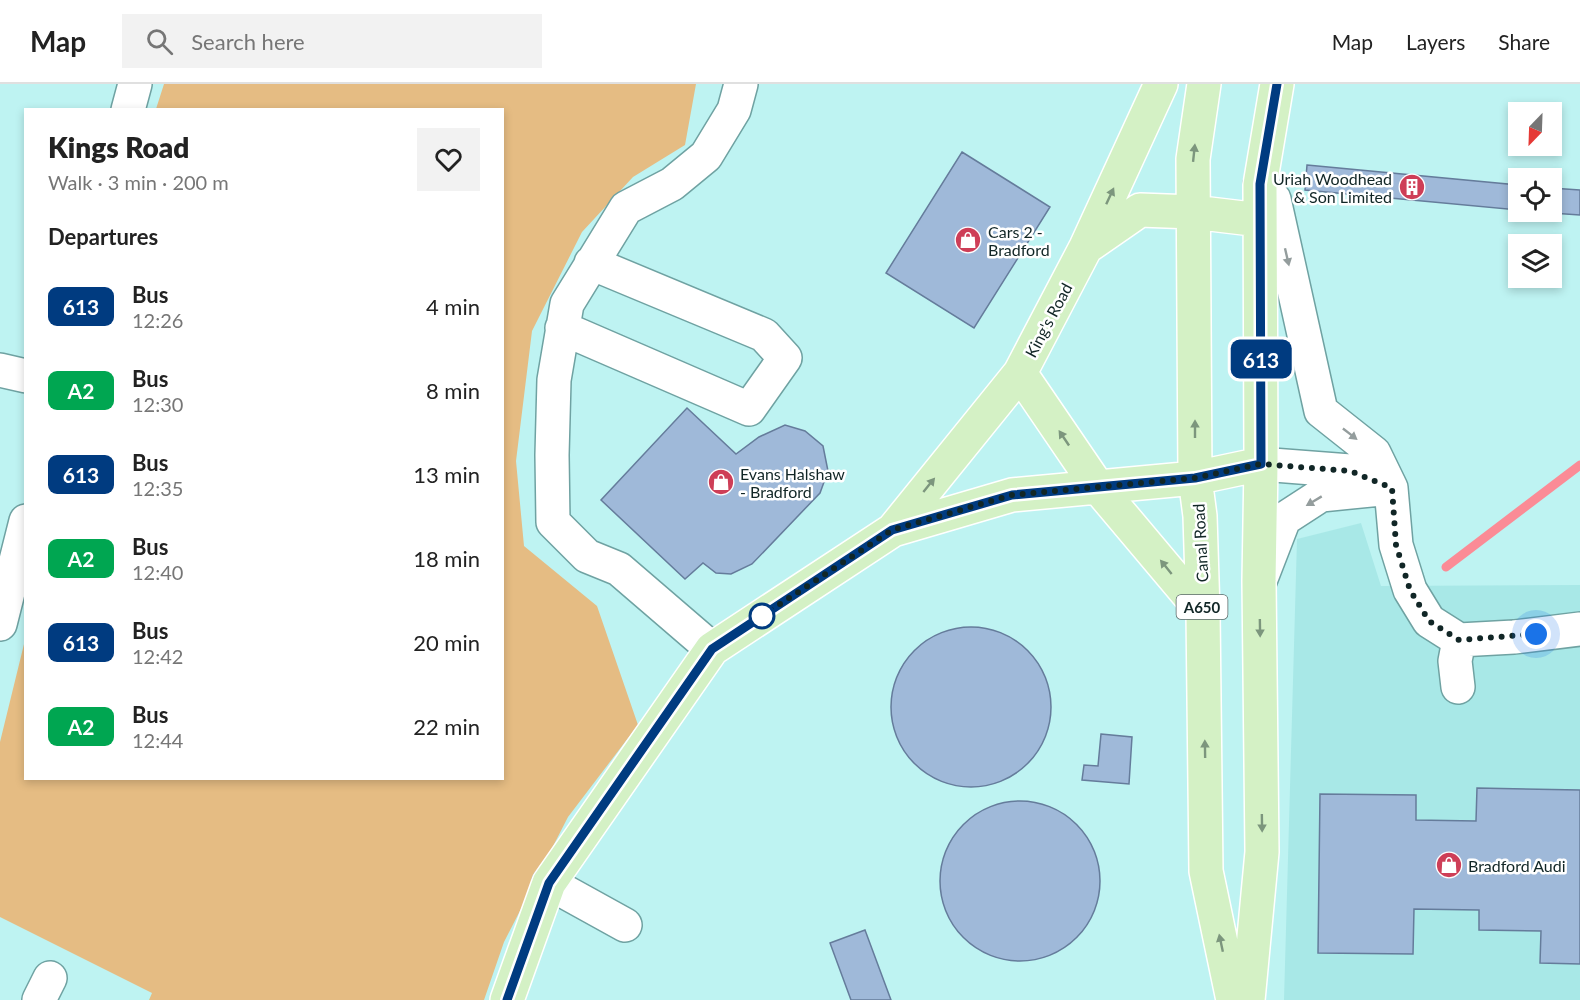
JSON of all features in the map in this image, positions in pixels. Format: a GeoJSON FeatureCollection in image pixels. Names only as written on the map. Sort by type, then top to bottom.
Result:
{"type":"FeatureCollection","features":[{"type":"Feature","properties":{"kind":"main road","name":"King's Road"},"geometry":{"type":"LineString","coordinates":[[892,530],[1020,373],[1086,247],[1161,84]]}},
{"type":"Feature","properties":{"kind":"main road","name":"Canal Road"},"geometry":{"type":"LineString","coordinates":[[1203,84],[1193,159],[1193,212],[1195,478],[1200,516],[1203,612],[1206,871],[1233,1000]]}},
{"type":"Feature","properties":{"kind":"main road"},"geometry":{"type":"LineString","coordinates":[[1248,1000],[1262,852],[1259,581],[1260,184],[1277,84]]}},
{"type":"Feature","properties":{"kind":"main road"},"geometry":{"type":"LineString","coordinates":[[1086,247],[1140,210],[1193,212],[1260,220]]}},
{"type":"Feature","properties":{"kind":"main road"},"geometry":{"type":"LineString","coordinates":[[1020,373],[1097,486],[1203,612]]}},
{"type":"Feature","properties":{"kind":"main road","name":"King's Road"},"geometry":{"type":"LineString","coordinates":[[507,1000],[549,883],[712,649],[892,530],[1012,495],[1195,478],[1261,464]]}},
{"type":"Feature","properties":{"kind":"street"},"geometry":{"type":"LineString","coordinates":[[129,108],[135,84]]}},
{"type":"Feature","properties":{"kind":"street"},"geometry":{"type":"LineString","coordinates":[[712,649],[619,569],[587,556],[553,522],[554,380],[567,304],[626,207],[672,184],[706,156],[737,97]]}},
{"type":"Feature","properties":{"kind":"street"},"geometry":{"type":"LineString","coordinates":[[1260,184],[1274,198],[1321,411],[1374,453],[1392,488],[1396,545],[1410,590],[1429,621],[1459,640],[1514,637],[1580,629]]}},
{"type":"Feature","properties":{"kind":"street"},"geometry":{"type":"LineString","coordinates":[[562,328],[749,409],[785,358],[764,335],[591,263]]}},
{"type":"Feature","properties":{"kind":"street"},"geometry":{"type":"LineString","coordinates":[[0,370],[24,376]]}},
{"type":"Feature","properties":{"kind":"street"},"geometry":{"type":"LineString","coordinates":[[1261,464],[1350,471],[1392,488]]}},
{"type":"Feature","properties":{"kind":"street"},"geometry":{"type":"LineString","coordinates":[[1259,581],[1284,519],[1321,495],[1392,488]]}},
{"type":"Feature","properties":{"kind":"street"},"geometry":{"type":"LineString","coordinates":[[0,624],[24,529]]}},
{"type":"Feature","properties":{"kind":"street"},"geometry":{"type":"LineString","coordinates":[[1458,687],[1455,661],[1459,640]]}},
{"type":"Feature","properties":{"kind":"street"},"geometry":{"type":"LineString","coordinates":[[549,883],[625,925]]}},
{"type":"Feature","properties":{"kind":"shaded area"},"geometry":{"type":"Polygon","coordinates":[[[164,84],[696,84],[685,145],[633,177],[582,232],[532,331],[516,461],[524,546],[597,606],[638,725],[568,817],[504,942],[484,1000],[149,1000],[152,993],[0,917],[0,742],[24,644],[24,780],[504,780],[504,108],[156,108],[164,84]]]}},
{"type":"Feature","properties":{"kind":"shaded area"},"geometry":{"type":"Polygon","coordinates":[[[1361,523],[1381,586],[1580,585],[1580,1000],[1284,1000],[1297,539],[1361,523]]]}},
{"type":"Feature","properties":{"kind":"building","name":"Cars 2 - Bradford"},"geometry":{"type":"Polygon","coordinates":[[[962,152],[1050,207],[974,328],[886,273],[962,152]]]}},
{"type":"Feature","properties":{"kind":"building","name":"Uriah Woodhead & Son Limited"},"geometry":{"type":"Polygon","coordinates":[[[1307,165],[1508,184],[1508,209],[1305,190],[1307,165]]]}},
{"type":"Feature","properties":{"kind":"building"},"geometry":{"type":"Polygon","coordinates":[[[1562,189],[1580,190],[1580,215],[1562,214],[1562,189]]]}},
{"type":"Feature","properties":{"kind":"building","name":"Evans Halshaw - Bradford"},"geometry":{"type":"Polygon","coordinates":[[[687,408],[736,454],[759,437],[785,425],[805,431],[823,446],[828,471],[820,493],[752,564],[731,574],[716,573],[703,563],[685,579],[601,500],[687,408]]]}},
{"type":"Feature","properties":{"kind":"building"},"geometry":{"type":"Polygon","coordinates":[[[971,627],[987,628],[1002,633],[1016,640],[1028,650],[1038,662],[1045,676],[1050,691],[1050,723],[1045,738],[1038,752],[1028,764],[1016,774],[1002,781],[987,786],[971,787],[955,786],[940,781],[926,774],[914,764],[904,752],[897,738],[892,723],[891,707],[892,691],[897,676],[904,662],[914,650],[926,640],[940,633],[955,628],[971,627]]]}},
{"type":"Feature","properties":{"kind":"building"},"geometry":{"type":"Polygon","coordinates":[[[1101,734],[1132,737],[1129,784],[1082,780],[1084,765],[1098,766],[1101,734]]]}},
{"type":"Feature","properties":{"kind":"building","name":"Bradford Audi"},"geometry":{"type":"Polygon","coordinates":[[[1477,788],[1580,790],[1580,964],[1540,963],[1541,931],[1479,930],[1479,910],[1414,909],[1413,954],[1318,953],[1320,794],[1416,795],[1416,820],[1476,821],[1477,788]]]}},
{"type":"Feature","properties":{"kind":"building"},"geometry":{"type":"Polygon","coordinates":[[[1020,801],[1051,807],[1076,825],[1094,850],[1100,881],[1094,912],[1076,937],[1051,955],[1020,961],[989,955],[964,937],[946,912],[940,881],[946,850],[964,825],[989,807],[1020,801]]]}},
{"type":"Feature","properties":{"kind":"building"},"geometry":{"type":"Polygon","coordinates":[[[865,930],[891,1000],[851,1000],[830,943],[865,930]]]}},
{"type":"Feature","properties":{"kind":"waterway"},"geometry":{"type":"LineString","coordinates":[[1446,567],[1580,465]]}},
{"type":"Feature","properties":{"kind":"bus line","name":"613"},"geometry":{"type":"LineString","coordinates":[[507,1000],[549,883],[712,649],[892,530],[1012,495],[1195,478],[1261,464],[1260,184],[1277,84]]}},
{"type":"Feature","properties":{"kind":"place","name":"Uriah Woodhead & Son Limited"},"geometry":{"type":"Point","coordinates":[1412,187]}},
{"type":"Feature","properties":{"kind":"place","name":"Cars 2 - Bradford"},"geometry":{"type":"Point","coordinates":[968,240]}},
{"type":"Feature","properties":{"kind":"place","name":"Evans Halshaw - Bradford"},"geometry":{"type":"Point","coordinates":[721,482]}},
{"type":"Feature","properties":{"kind":"place","name":"Bradford Audi"},"geometry":{"type":"Point","coordinates":[1449,865]}},
{"type":"Feature","properties":{"kind":"route"},"geometry":{"type":"LineString","coordinates":[[762,616],[892,530],[1012,495],[1195,478],[1261,464],[1350,471],[1392,488],[1396,545],[1410,590],[1429,621],[1459,640],[1536,634]]}}]}
